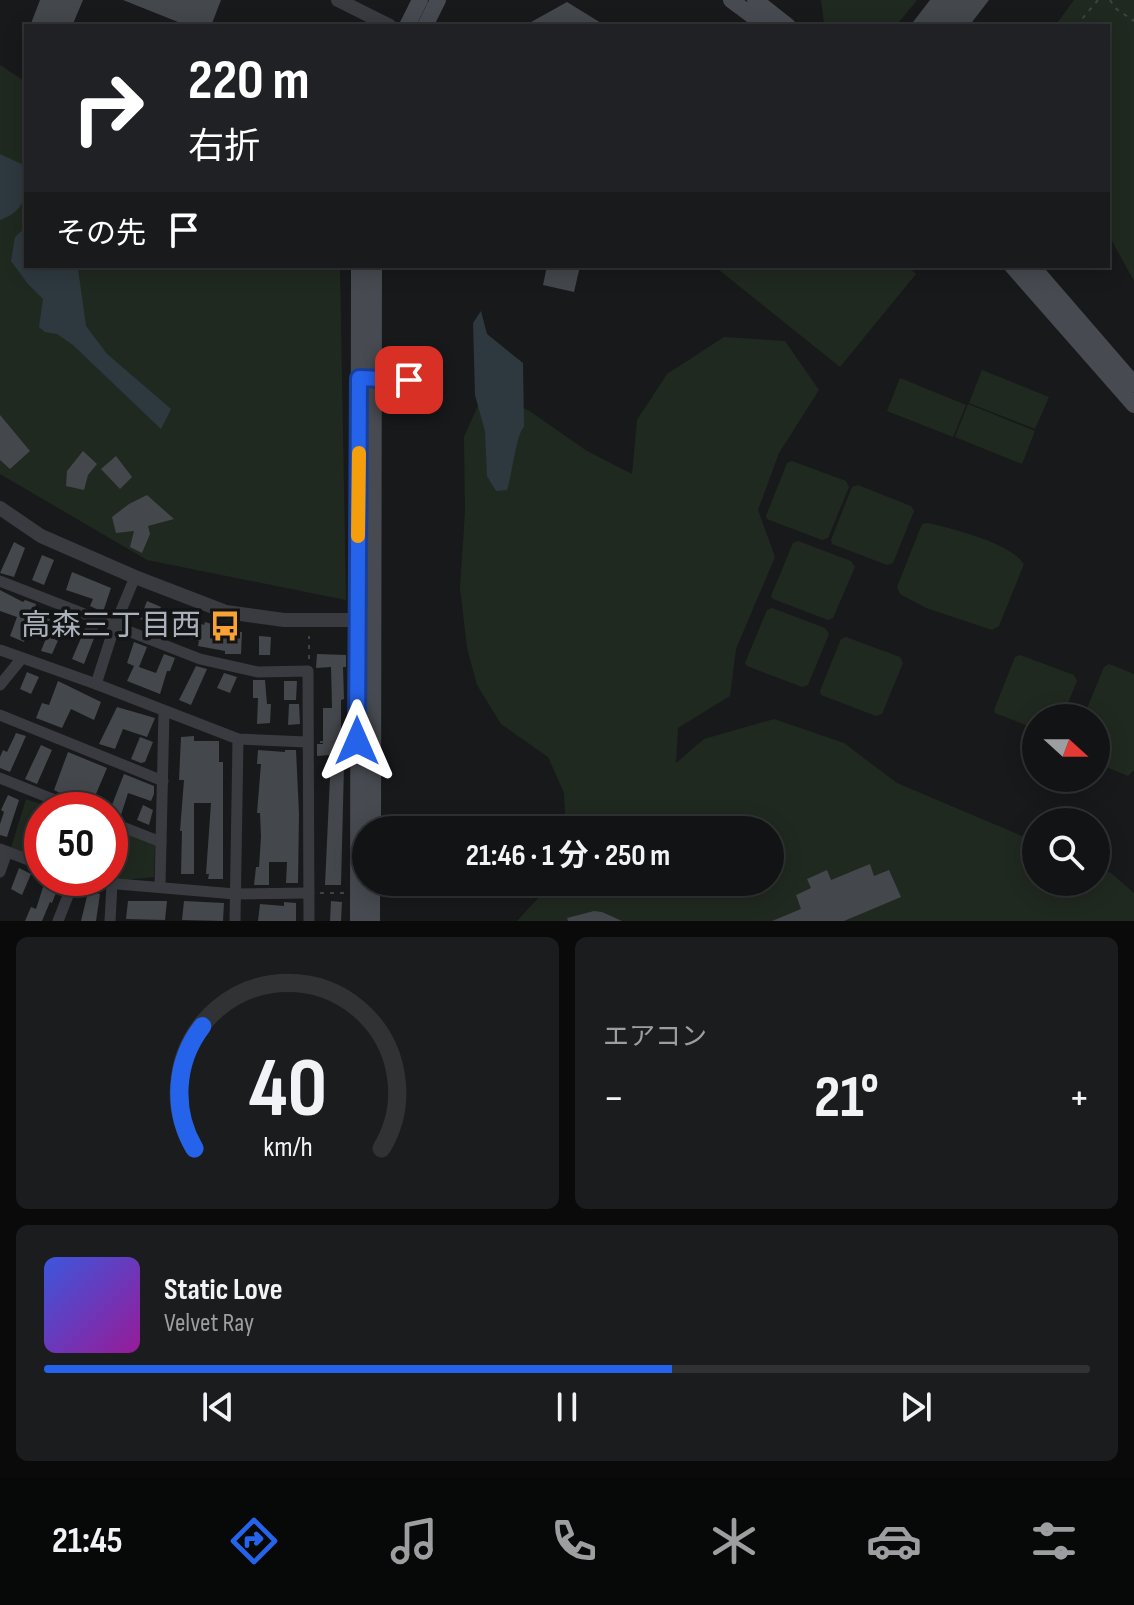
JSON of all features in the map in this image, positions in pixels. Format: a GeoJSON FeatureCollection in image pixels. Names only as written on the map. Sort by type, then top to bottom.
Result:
{"type":"FeatureCollection","features":[{"type":"Feature","properties":{"kind":"main road"},"geometry":{"type":"LineString","coordinates":[[408,24],[420,0]]}},
{"type":"Feature","properties":{"kind":"main road"},"geometry":{"type":"LineString","coordinates":[[426,24],[438,0]]}},
{"type":"Feature","properties":{"kind":"main road"},"geometry":{"type":"LineString","coordinates":[[731,0],[763,24]]}},
{"type":"Feature","properties":{"kind":"main road"},"geometry":{"type":"LineString","coordinates":[[755,0],[785,24]]}},
{"type":"Feature","properties":{"kind":"main road"},"geometry":{"type":"LineString","coordinates":[[359,268],[369,383]]}},
{"type":"Feature","properties":{"kind":"main road"},"geometry":{"type":"LineString","coordinates":[[358,921],[374,268]]}},
{"type":"Feature","properties":{"kind":"main road"},"geometry":{"type":"LineString","coordinates":[[1014,268],[1134,405]]}},
{"type":"Feature","properties":{"kind":"main road"},"geometry":{"type":"LineString","coordinates":[[1034,268],[1134,384]]}},
{"type":"Feature","properties":{"kind":"main road"},"geometry":{"type":"LineString","coordinates":[[365,620],[372,816]]}},
{"type":"Feature","properties":{"kind":"main road"},"geometry":{"type":"LineString","coordinates":[[372,896],[372,921]]}},
{"type":"Feature","properties":{"kind":"street"},"geometry":{"type":"LineString","coordinates":[[338,0],[386,24]]}},
{"type":"Feature","properties":{"kind":"street"},"geometry":{"type":"LineString","coordinates":[[369,383],[409,380]]}},
{"type":"Feature","properties":{"kind":"street"},"geometry":{"type":"LineString","coordinates":[[369,383],[408,397]]}},
{"type":"Feature","properties":{"kind":"street"},"geometry":{"type":"LineString","coordinates":[[0,508],[41,536],[226,612],[284,620],[365,620]]}},
{"type":"Feature","properties":{"kind":"street"},"geometry":{"type":"LineString","coordinates":[[96,684],[135,577]]}},
{"type":"Feature","properties":{"kind":"street"},"geometry":{"type":"LineString","coordinates":[[0,581],[200,659],[258,672],[308,671],[309,921]]}},
{"type":"Feature","properties":{"kind":"street"},"geometry":{"type":"LineString","coordinates":[[0,650],[238,739],[307,742]]}},
{"type":"Feature","properties":{"kind":"street"},"geometry":{"type":"LineString","coordinates":[[0,685],[22,658]]}},
{"type":"Feature","properties":{"kind":"street"},"geometry":{"type":"LineString","coordinates":[[160,887],[164,711]]}},
{"type":"Feature","properties":{"kind":"street"},"geometry":{"type":"LineString","coordinates":[[0,715],[163,781]]}},
{"type":"Feature","properties":{"kind":"street"},"geometry":{"type":"LineString","coordinates":[[235,921],[238,739]]}},
{"type":"Feature","properties":{"kind":"street"},"geometry":{"type":"LineString","coordinates":[[0,778],[35,792]]}},
{"type":"Feature","properties":{"kind":"street"},"geometry":{"type":"LineString","coordinates":[[128,829],[161,842]]}},
{"type":"Feature","properties":{"kind":"street"},"geometry":{"type":"LineString","coordinates":[[0,872],[4,851],[24,858]]}},
{"type":"Feature","properties":{"kind":"street"},"geometry":{"type":"LineString","coordinates":[[128,885],[235,894],[309,893]]}},
{"type":"Feature","properties":{"kind":"street"},"geometry":{"type":"LineString","coordinates":[[58,921],[68,896]]}},
{"type":"Feature","properties":{"kind":"street"},"geometry":{"type":"LineString","coordinates":[[110,921],[111,896]]}},
{"type":"Feature","properties":{"kind":"path"},"geometry":{"type":"LineString","coordinates":[[1078,24],[1098,0]]}},
{"type":"Feature","properties":{"kind":"path"},"geometry":{"type":"LineString","coordinates":[[1110,0],[1115,8],[1134,21]]}},
{"type":"Feature","properties":{"kind":"path"},"geometry":{"type":"LineString","coordinates":[[308,671],[309,636]]}},
{"type":"Feature","properties":{"kind":"path"},"geometry":{"type":"LineString","coordinates":[[307,742],[347,742]]}},
{"type":"Feature","properties":{"kind":"path"},"geometry":{"type":"LineString","coordinates":[[309,893],[346,893]]}},
{"type":"Feature","properties":{"kind":"shaded area"},"geometry":{"type":"Polygon","coordinates":[[[821,0],[917,0],[898,24],[824,23],[821,0]]]}},
{"type":"Feature","properties":{"kind":"shaded area"},"geometry":{"type":"Polygon","coordinates":[[[1074,0],[1134,0],[1134,281],[1110,240],[1110,24],[1056,24],[1074,0]]]}},
{"type":"Feature","properties":{"kind":"shaded area"},"geometry":{"type":"Polygon","coordinates":[[[0,65],[24,81],[24,268],[340,268],[346,600],[147,560],[0,474],[0,65]]]}},
{"type":"Feature","properties":{"kind":"shaded area"},"geometry":{"type":"Polygon","coordinates":[[[0,154],[24,165],[24,199],[16,211],[0,220],[0,154]]]}},
{"type":"Feature","properties":{"kind":"shaded area"},"geometry":{"type":"Polygon","coordinates":[[[24,229],[24,268],[79,268],[86,326],[107,354],[171,409],[161,429],[73,345],[39,327],[43,299],[11,261],[15,237],[24,229]]]}},
{"type":"Feature","properties":{"kind":"shaded area"},"geometry":{"type":"Polygon","coordinates":[[[716,268],[909,268],[916,274],[840,367],[716,268]]]}},
{"type":"Feature","properties":{"kind":"shaded area"},"geometry":{"type":"Polygon","coordinates":[[[481,311],[487,334],[523,363],[524,427],[507,490],[496,491],[487,476],[485,431],[475,395],[473,323],[481,311]]]}},
{"type":"Feature","properties":{"kind":"shaded area"},"geometry":{"type":"Polygon","coordinates":[[[724,337],[785,341],[819,390],[779,453],[758,510],[775,557],[736,649],[730,696],[678,728],[676,763],[704,739],[774,719],[844,743],[897,783],[1022,836],[1022,896],[1110,896],[1110,873],[1134,893],[1134,921],[517,921],[540,896],[784,896],[784,816],[565,816],[564,793],[548,757],[501,724],[477,685],[467,648],[460,588],[465,512],[464,437],[480,401],[497,396],[528,410],[587,451],[632,474],[637,420],[667,374],[724,337]]]}},
{"type":"Feature","properties":{"kind":"shaded area"},"geometry":{"type":"Polygon","coordinates":[[[982,370],[1049,397],[1035,429],[969,403],[982,370]]]}},
{"type":"Feature","properties":{"kind":"shaded area"},"geometry":{"type":"Polygon","coordinates":[[[900,378],[966,405],[953,437],[887,411],[900,378]]]}},
{"type":"Feature","properties":{"kind":"shaded area"},"geometry":{"type":"Polygon","coordinates":[[[968,404],[1035,431],[1022,464],[955,437],[968,404]]]}},
{"type":"Feature","properties":{"kind":"shaded area"},"geometry":{"type":"Polygon","coordinates":[[[792,461],[846,481],[849,487],[828,538],[822,540],[767,519],[787,463],[792,461]]]}},
{"type":"Feature","properties":{"kind":"shaded area"},"geometry":{"type":"Polygon","coordinates":[[[858,485],[911,506],[914,511],[893,563],[887,565],[832,544],[852,487],[858,485]]]}},
{"type":"Feature","properties":{"kind":"shaded area"},"geometry":{"type":"Polygon","coordinates":[[[928,523],[994,543],[1017,556],[1024,564],[999,626],[992,630],[926,608],[900,594],[897,587],[922,524],[928,523]]]}},
{"type":"Feature","properties":{"kind":"shaded area"},"geometry":{"type":"Polygon","coordinates":[[[798,541],[851,561],[855,567],[833,618],[828,620],[771,596],[793,543],[798,541]]]}},
{"type":"Feature","properties":{"kind":"shaded area"},"geometry":{"type":"Polygon","coordinates":[[[772,608],[825,628],[829,634],[808,685],[802,687],[745,663],[767,610],[772,608]]]}},
{"type":"Feature","properties":{"kind":"shaded area"},"geometry":{"type":"Polygon","coordinates":[[[846,637],[900,657],[903,663],[882,714],[876,716],[821,695],[841,639],[846,637]]]}},
{"type":"Feature","properties":{"kind":"shaded area"},"geometry":{"type":"Polygon","coordinates":[[[1020,655],[1074,675],[1077,681],[1068,704],[1022,704],[1022,724],[995,713],[1015,657],[1020,655]]]}},
{"type":"Feature","properties":{"kind":"shaded area"},"geometry":{"type":"Polygon","coordinates":[[[1109,664],[1134,674],[1134,770],[1128,776],[1110,769],[1110,704],[1089,704],[1104,667],[1109,664]]]}},
{"type":"Feature","properties":{"kind":"shaded area"},"geometry":{"type":"Polygon","coordinates":[[[24,806],[24,853],[11,848],[24,806]]]}},
{"type":"Feature","properties":{"kind":"shaded area"},"geometry":{"type":"Polygon","coordinates":[[[128,834],[155,844],[154,877],[128,880],[128,834]]]}},
{"type":"Feature","properties":{"kind":"building"},"geometry":{"type":"Polygon","coordinates":[[[40,0],[83,0],[73,24],[31,24],[40,0]]]}},
{"type":"Feature","properties":{"kind":"building"},"geometry":{"type":"Polygon","coordinates":[[[123,0],[221,0],[212,24],[183,24],[123,0]]]}},
{"type":"Feature","properties":{"kind":"building"},"geometry":{"type":"Polygon","coordinates":[[[930,0],[989,0],[971,24],[912,24],[930,0]]]}},
{"type":"Feature","properties":{"kind":"building"},"geometry":{"type":"Polygon","coordinates":[[[567,2],[603,24],[528,24],[567,2]]]}},
{"type":"Feature","properties":{"kind":"building"},"geometry":{"type":"Polygon","coordinates":[[[547,268],[580,268],[574,292],[543,285],[547,268]]]}},
{"type":"Feature","properties":{"kind":"building"},"geometry":{"type":"Polygon","coordinates":[[[0,415],[30,451],[10,469],[0,460],[0,415]]]}},
{"type":"Feature","properties":{"kind":"building"},"geometry":{"type":"Polygon","coordinates":[[[83,451],[97,464],[88,475],[84,490],[66,486],[67,471],[83,451]]]}},
{"type":"Feature","properties":{"kind":"building"},"geometry":{"type":"Polygon","coordinates":[[[116,456],[132,477],[120,489],[101,469],[116,456]]]}},
{"type":"Feature","properties":{"kind":"building"},"geometry":{"type":"Polygon","coordinates":[[[147,495],[174,519],[148,526],[150,534],[142,553],[130,547],[134,531],[116,533],[112,517],[147,495]]]}},
{"type":"Feature","properties":{"kind":"building"},"geometry":{"type":"Polygon","coordinates":[[[14,542],[25,548],[14,577],[0,573],[14,542]]]}},
{"type":"Feature","properties":{"kind":"building"},"geometry":{"type":"Polygon","coordinates":[[[42,555],[54,560],[44,585],[32,580],[42,555]]]}},
{"type":"Feature","properties":{"kind":"building"},"geometry":{"type":"Polygon","coordinates":[[[72,572],[111,588],[103,612],[90,606],[93,599],[66,590],[72,572]]]}},
{"type":"Feature","properties":{"kind":"building"},"geometry":{"type":"Polygon","coordinates":[[[0,590],[23,602],[36,604],[33,615],[54,620],[57,612],[68,618],[52,654],[41,651],[50,628],[31,621],[24,642],[10,636],[17,617],[0,611],[0,590]]]}},
{"type":"Feature","properties":{"kind":"building"},"geometry":{"type":"Polygon","coordinates":[[[147,601],[161,607],[154,624],[140,619],[147,601]]]}},
{"type":"Feature","properties":{"kind":"building"},"geometry":{"type":"Polygon","coordinates":[[[178,614],[204,625],[205,622],[218,626],[216,631],[242,632],[241,654],[225,654],[225,651],[198,646],[199,641],[170,633],[178,614]]]}},
{"type":"Feature","properties":{"kind":"building"},"geometry":{"type":"Polygon","coordinates":[[[87,624],[98,628],[84,664],[72,659],[87,624]]]}},
{"type":"Feature","properties":{"kind":"building"},"geometry":{"type":"Polygon","coordinates":[[[259,636],[271,637],[270,655],[259,655],[259,636]]]}},
{"type":"Feature","properties":{"kind":"building"},"geometry":{"type":"Polygon","coordinates":[[[134,642],[147,647],[139,667],[156,673],[164,654],[175,658],[160,694],[127,681],[134,666],[127,663],[134,642]]]}},
{"type":"Feature","properties":{"kind":"building"},"geometry":{"type":"Polygon","coordinates":[[[317,654],[346,655],[346,667],[343,667],[344,699],[341,700],[344,766],[341,885],[325,885],[331,755],[317,756],[317,744],[323,744],[323,708],[332,708],[331,667],[316,668],[317,654]]]}},
{"type":"Feature","properties":{"kind":"building"},"geometry":{"type":"Polygon","coordinates":[[[196,666],[207,669],[191,705],[179,700],[196,666]]]}},
{"type":"Feature","properties":{"kind":"building"},"geometry":{"type":"Polygon","coordinates":[[[27,672],[39,677],[31,694],[20,689],[27,672]]]}},
{"type":"Feature","properties":{"kind":"building"},"geometry":{"type":"Polygon","coordinates":[[[224,673],[237,677],[230,693],[217,688],[224,673]]]}},
{"type":"Feature","properties":{"kind":"building"},"geometry":{"type":"Polygon","coordinates":[[[253,680],[265,680],[267,704],[271,704],[270,723],[257,724],[258,698],[253,698],[253,680]]]}},
{"type":"Feature","properties":{"kind":"building"},"geometry":{"type":"Polygon","coordinates":[[[58,681],[101,702],[94,720],[71,709],[62,728],[36,718],[42,703],[49,705],[58,681]]]}},
{"type":"Feature","properties":{"kind":"building"},"geometry":{"type":"Polygon","coordinates":[[[284,681],[297,681],[296,700],[284,700],[284,681]]]}},
{"type":"Feature","properties":{"kind":"building"},"geometry":{"type":"Polygon","coordinates":[[[289,704],[299,704],[300,724],[288,725],[289,704]]]}},
{"type":"Feature","properties":{"kind":"building"},"geometry":{"type":"Polygon","coordinates":[[[117,707],[155,718],[147,737],[123,729],[115,749],[99,744],[117,707]]]}},
{"type":"Feature","properties":{"kind":"building"},"geometry":{"type":"Polygon","coordinates":[[[16,733],[26,736],[10,772],[0,768],[0,757],[3,750],[7,752],[16,733]]]}},
{"type":"Feature","properties":{"kind":"building"},"geometry":{"type":"Polygon","coordinates":[[[194,736],[194,741],[219,741],[219,762],[223,762],[223,879],[208,879],[209,874],[206,874],[211,803],[194,803],[194,874],[181,874],[184,780],[179,780],[181,737],[194,736]]]}},
{"type":"Feature","properties":{"kind":"building"},"geometry":{"type":"Polygon","coordinates":[[[140,737],[153,742],[145,762],[141,763],[131,759],[140,737]]]}},
{"type":"Feature","properties":{"kind":"building"},"geometry":{"type":"Polygon","coordinates":[[[41,745],[52,750],[37,784],[25,779],[41,745]]]}},
{"type":"Feature","properties":{"kind":"building"},"geometry":{"type":"Polygon","coordinates":[[[258,750],[296,750],[298,883],[286,883],[287,862],[269,862],[269,885],[254,885],[261,837],[260,813],[257,813],[261,764],[257,764],[258,750]]]}},
{"type":"Feature","properties":{"kind":"building"},"geometry":{"type":"Polygon","coordinates":[[[68,752],[107,768],[97,792],[54,790],[68,752]]]}},
{"type":"Feature","properties":{"kind":"building"},"geometry":{"type":"Polygon","coordinates":[[[124,774],[154,786],[151,801],[128,792],[117,792],[124,774]]]}},
{"type":"Feature","properties":{"kind":"building"},"geometry":{"type":"Polygon","coordinates":[[[8,795],[19,800],[7,837],[0,835],[0,824],[4,812],[1,810],[8,795]]]}},
{"type":"Feature","properties":{"kind":"building"},"geometry":{"type":"Polygon","coordinates":[[[143,805],[153,810],[149,825],[137,820],[143,805]]]}},
{"type":"Feature","properties":{"kind":"building"},"geometry":{"type":"Polygon","coordinates":[[[870,864],[874,876],[889,870],[901,897],[844,921],[772,921],[801,909],[796,895],[811,888],[807,879],[827,870],[831,880],[870,864]]]}},
{"type":"Feature","properties":{"kind":"building"},"geometry":{"type":"Polygon","coordinates":[[[19,868],[24,870],[22,895],[11,889],[19,868]]]}},
{"type":"Feature","properties":{"kind":"building"},"geometry":{"type":"Polygon","coordinates":[[[40,896],[55,896],[42,921],[25,921],[31,907],[36,909],[40,896]]]}},
{"type":"Feature","properties":{"kind":"building"},"geometry":{"type":"Polygon","coordinates":[[[87,896],[100,896],[96,921],[81,921],[87,896]]]}},
{"type":"Feature","properties":{"kind":"building"},"geometry":{"type":"Polygon","coordinates":[[[128,901],[167,901],[165,920],[126,919],[128,901]]]}},
{"type":"Feature","properties":{"kind":"building"},"geometry":{"type":"Polygon","coordinates":[[[184,901],[224,903],[223,921],[182,920],[184,901]]]}},
{"type":"Feature","properties":{"kind":"building"},"geometry":{"type":"Polygon","coordinates":[[[331,901],[342,902],[341,921],[330,921],[331,901]]]}},
{"type":"Feature","properties":{"kind":"building"},"geometry":{"type":"Polygon","coordinates":[[[284,902],[296,903],[296,921],[258,921],[260,904],[284,906],[284,902]]]}},
{"type":"Feature","properties":{"kind":"building"},"geometry":{"type":"Polygon","coordinates":[[[594,911],[622,921],[568,921],[567,918],[594,911]]]}},
{"type":"Feature","properties":{"kind":"slow traffic"},"geometry":{"type":"LineString","coordinates":[[358,536],[359,453]]}},
{"type":"Feature","properties":{"kind":"place","name":"高森三丁目西"},"geometry":{"type":"Point","coordinates":[225,626]}},
{"type":"Feature","properties":{"kind":"route"},"geometry":{"type":"LineString","coordinates":[[357,741],[359,378],[409,380]]}}]}
